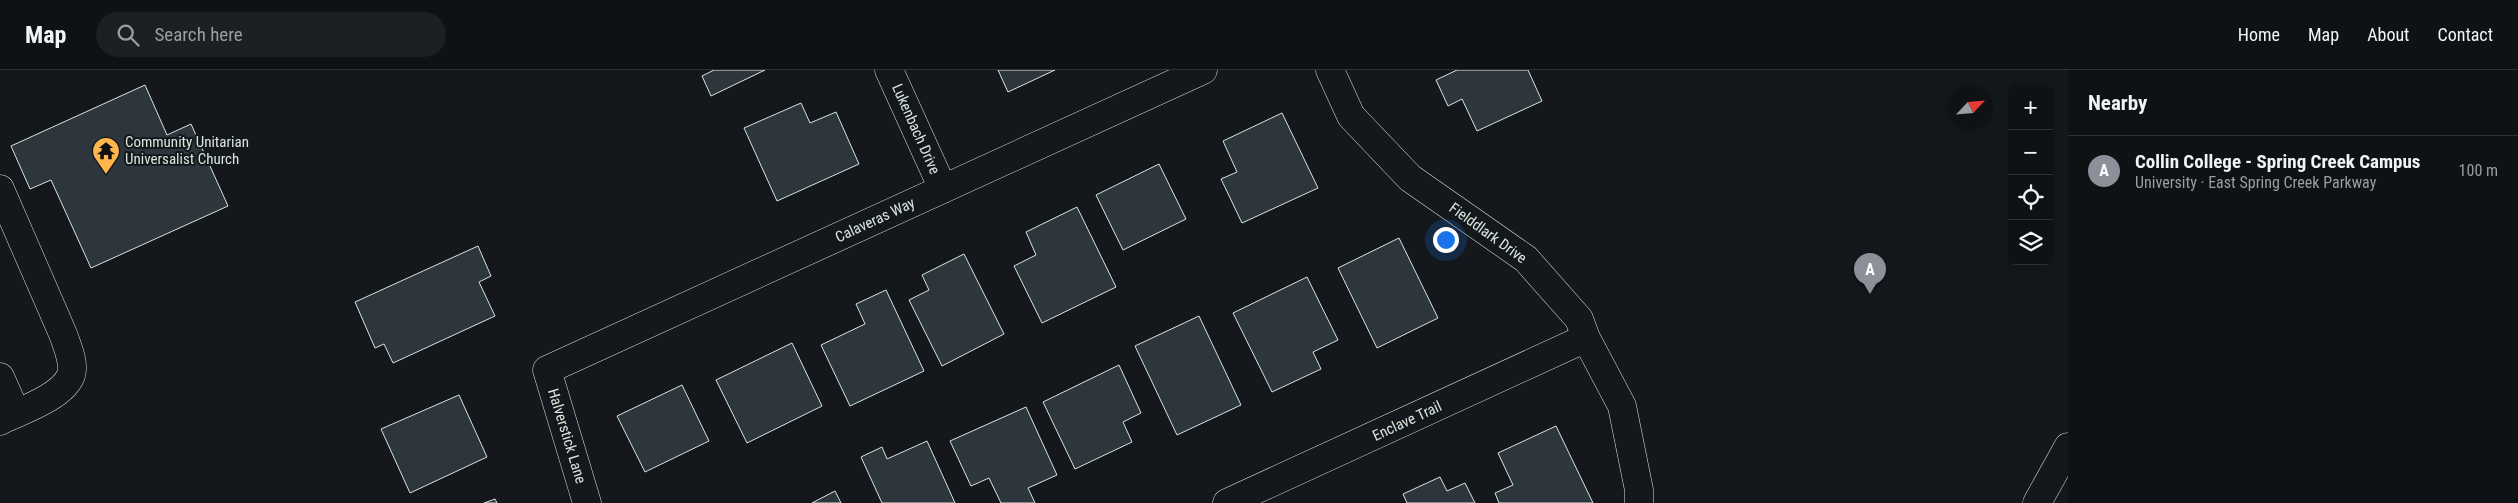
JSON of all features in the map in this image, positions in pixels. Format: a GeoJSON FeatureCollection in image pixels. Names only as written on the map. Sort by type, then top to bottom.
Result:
{"type":"FeatureCollection","features":[{"type":"Feature","properties":{"kind":"street","name":"Lukenbach Drive"},"geometry":{"type":"LineString","coordinates":[[889,70],[943,189]]}},
{"type":"Feature","properties":{"kind":"street","name":"Calaveras Way"},"geometry":{"type":"LineString","coordinates":[[547,370],[1203,70]]}},
{"type":"Feature","properties":{"kind":"street","name":"Fielddlark Drive"},"geometry":{"type":"LineString","coordinates":[[1330,70],[1351,116],[1403,172],[1526,259],[1579,319],[1586,338],[1622,406],[1639,490],[1639,503]]}},
{"type":"Feature","properties":{"kind":"street"},"geometry":{"type":"LineString","coordinates":[[0,188],[63,334],[71,358],[71,376],[56,394],[8,417],[0,377]]}},
{"type":"Feature","properties":{"kind":"street","name":"Enclave Trail"},"geometry":{"type":"LineString","coordinates":[[1227,503],[1586,338]]}},
{"type":"Feature","properties":{"kind":"street","name":"Halverstick Lane"},"geometry":{"type":"LineString","coordinates":[[547,370],[587,503]]}},
{"type":"Feature","properties":{"kind":"street"},"geometry":{"type":"LineString","coordinates":[[2037,503],[2068,447]]}},
{"type":"Feature","properties":{"kind":"building"},"geometry":{"type":"Polygon","coordinates":[[[714,70],[765,70],[711,96],[702,76],[714,70]]]}},
{"type":"Feature","properties":{"kind":"building"},"geometry":{"type":"Polygon","coordinates":[[[998,70],[1055,70],[1008,92],[998,70]]]}},
{"type":"Feature","properties":{"kind":"building"},"geometry":{"type":"Polygon","coordinates":[[[1457,70],[1528,70],[1542,101],[1477,131],[1462,99],[1448,106],[1436,80],[1457,70]]]}},
{"type":"Feature","properties":{"kind":"building"},"geometry":{"type":"Polygon","coordinates":[[[145,85],[167,135],[191,124],[228,206],[91,268],[51,180],[30,189],[11,146],[145,85]]]}},
{"type":"Feature","properties":{"kind":"building"},"geometry":{"type":"Polygon","coordinates":[[[801,103],[810,123],[836,112],[859,164],[777,201],[744,128],[801,103]]]}},
{"type":"Feature","properties":{"kind":"building"},"geometry":{"type":"Polygon","coordinates":[[[1282,113],[1318,188],[1242,223],[1221,179],[1237,172],[1223,141],[1282,113]]]}},
{"type":"Feature","properties":{"kind":"building"},"geometry":{"type":"Polygon","coordinates":[[[1159,164],[1186,219],[1123,250],[1096,195],[1159,164]]]}},
{"type":"Feature","properties":{"kind":"building"},"geometry":{"type":"Polygon","coordinates":[[[1077,207],[1116,287],[1042,323],[1014,266],[1036,255],[1026,232],[1077,207]]]}},
{"type":"Feature","properties":{"kind":"building"},"geometry":{"type":"Polygon","coordinates":[[[1399,238],[1438,318],[1377,348],[1338,268],[1399,238]]]}},
{"type":"Feature","properties":{"kind":"building"},"geometry":{"type":"Polygon","coordinates":[[[478,246],[491,276],[479,282],[495,316],[393,363],[384,344],[375,348],[355,302],[478,246]]]}},
{"type":"Feature","properties":{"kind":"building"},"geometry":{"type":"Polygon","coordinates":[[[964,254],[1004,334],[942,366],[909,300],[929,290],[922,275],[964,254]]]}},
{"type":"Feature","properties":{"kind":"building"},"geometry":{"type":"Polygon","coordinates":[[[1307,277],[1338,340],[1313,352],[1321,369],[1272,392],[1233,313],[1307,277]]]}},
{"type":"Feature","properties":{"kind":"building"},"geometry":{"type":"Polygon","coordinates":[[[886,290],[924,371],[850,406],[821,345],[865,324],[856,304],[886,290]]]}},
{"type":"Feature","properties":{"kind":"building"},"geometry":{"type":"Polygon","coordinates":[[[1199,316],[1241,405],[1177,435],[1135,346],[1199,316]]]}},
{"type":"Feature","properties":{"kind":"building"},"geometry":{"type":"Polygon","coordinates":[[[792,343],[822,406],[747,443],[716,380],[792,343]]]}},
{"type":"Feature","properties":{"kind":"building"},"geometry":{"type":"Polygon","coordinates":[[[1119,365],[1141,413],[1123,422],[1132,442],[1075,469],[1043,402],[1119,365]]]}},
{"type":"Feature","properties":{"kind":"building"},"geometry":{"type":"Polygon","coordinates":[[[682,385],[709,441],[645,472],[617,416],[682,385]]]}},
{"type":"Feature","properties":{"kind":"building"},"geometry":{"type":"Polygon","coordinates":[[[459,395],[487,457],[410,493],[381,429],[459,395]]]}},
{"type":"Feature","properties":{"kind":"building"},"geometry":{"type":"Polygon","coordinates":[[[1026,407],[1057,475],[1028,488],[1035,503],[1001,503],[989,478],[971,486],[950,441],[1026,407]]]}},
{"type":"Feature","properties":{"kind":"building"},"geometry":{"type":"Polygon","coordinates":[[[1556,426],[1593,503],[1499,503],[1495,493],[1513,485],[1498,453],[1556,426]]]}},
{"type":"Feature","properties":{"kind":"building"},"geometry":{"type":"Polygon","coordinates":[[[927,441],[955,503],[882,503],[861,457],[882,447],[887,459],[927,441]]]}},
{"type":"Feature","properties":{"kind":"building"},"geometry":{"type":"Polygon","coordinates":[[[1440,477],[1447,491],[1465,483],[1475,503],[1407,503],[1403,494],[1440,477]]]}},
{"type":"Feature","properties":{"kind":"building"},"geometry":{"type":"Polygon","coordinates":[[[835,491],[841,503],[812,503],[835,491]]]}},
{"type":"Feature","properties":{"kind":"building"},"geometry":{"type":"Polygon","coordinates":[[[495,499],[497,503],[484,503],[495,499]]]}},
{"type":"Feature","properties":{"kind":"place","name":"Community Unitarian Universalist Church"},"geometry":{"type":"Point","coordinates":[106,175]}},
{"type":"Feature","properties":{"kind":"place","name":"Collin College - Spring Creek Campus"},"geometry":{"type":"Point","coordinates":[1870,294]}}]}
